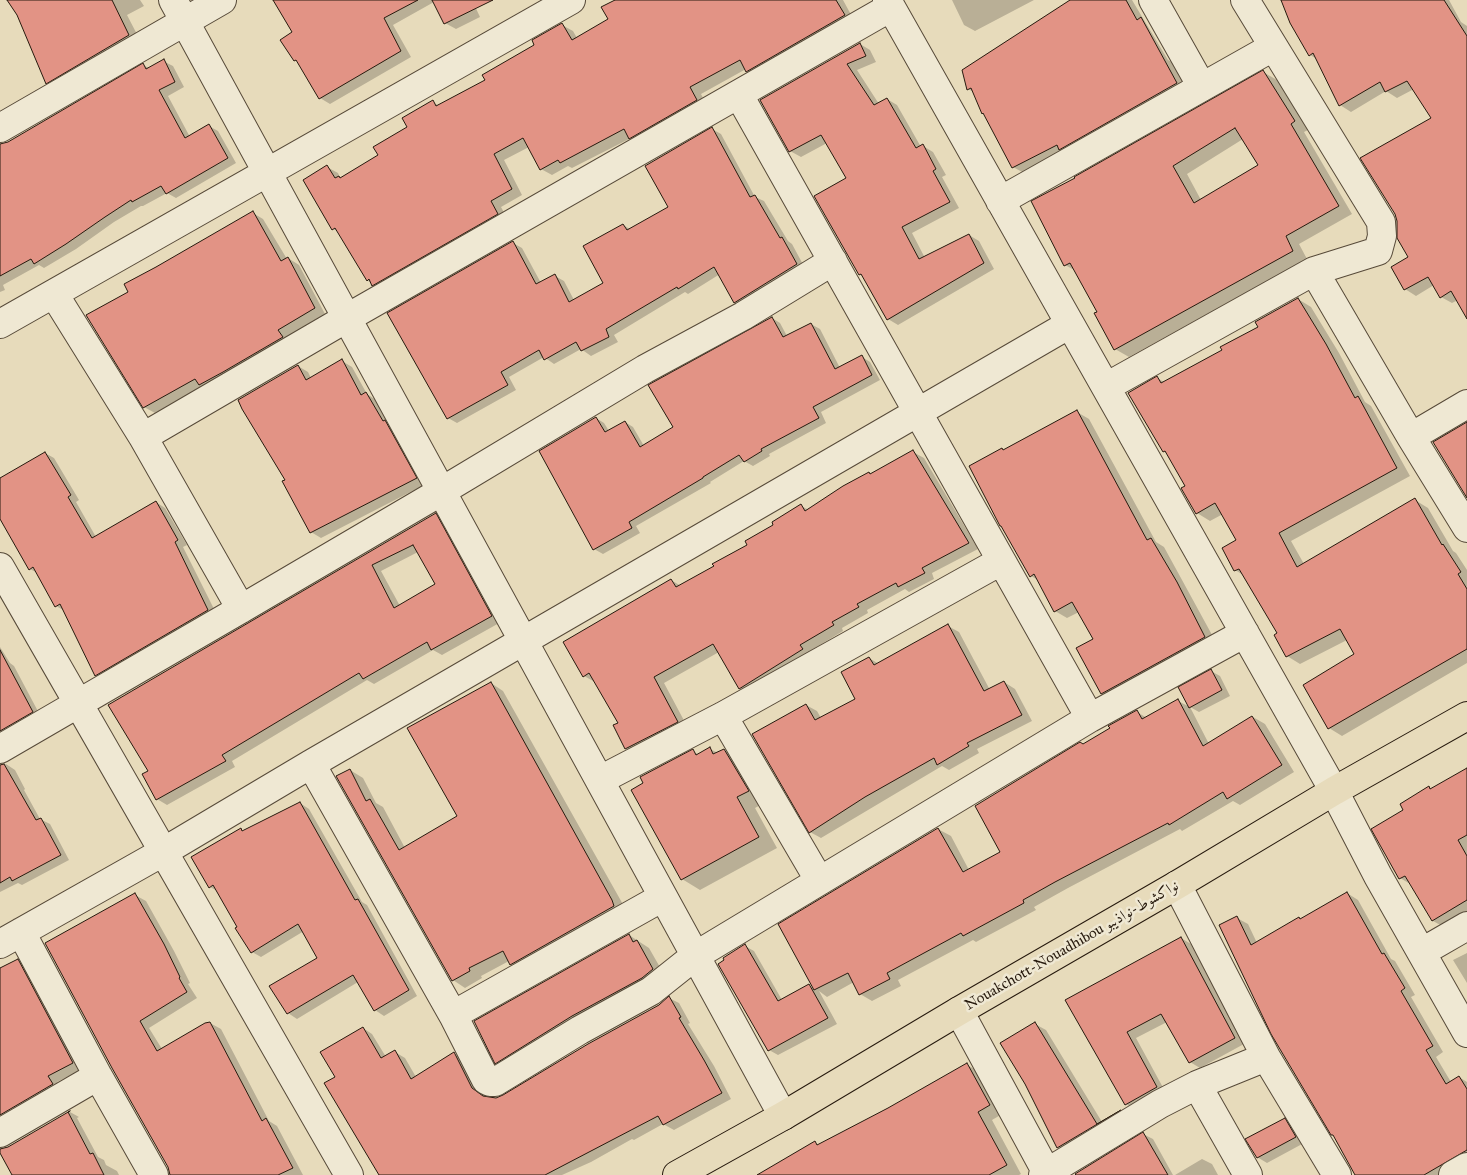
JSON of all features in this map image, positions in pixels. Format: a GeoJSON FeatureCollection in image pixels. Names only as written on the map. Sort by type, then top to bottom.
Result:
{"type":"FeatureCollection","features":[{"type":"Feature","properties":{"kind":"highway","name":"Nouakchott-Nouadhibou نواكشوط-نواذيبو"},"geometry":{"type":"LineString","coordinates":[[677,1175],[783,1116],[1334,791],[1465,721]]}},
{"type":"Feature","properties":{"kind":"street"},"geometry":{"type":"LineString","coordinates":[[0,128],[179,11],[222,0]]}},
{"type":"Feature","properties":{"kind":"street"},"geometry":{"type":"LineString","coordinates":[[0,324],[571,0]]}},
{"type":"Feature","properties":{"kind":"street"},"geometry":{"type":"LineString","coordinates":[[1153,0],[1202,87]]}},
{"type":"Feature","properties":{"kind":"street"},"geometry":{"type":"LineString","coordinates":[[1106,387],[1314,271],[1378,251],[1382,236],[1380,222],[1245,0]]}},
{"type":"Feature","properties":{"kind":"street"},"geometry":{"type":"LineString","coordinates":[[143,437],[739,94],[889,4],[1334,791],[1378,876],[1467,1033]]}},
{"type":"Feature","properties":{"kind":"street"},"geometry":{"type":"LineString","coordinates":[[179,11],[783,1116]]}},
{"type":"Feature","properties":{"kind":"street"},"geometry":{"type":"LineString","coordinates":[[1000,201],[1273,47]]}},
{"type":"Feature","properties":{"kind":"street"},"geometry":{"type":"LineString","coordinates":[[739,94],[1090,718]]}},
{"type":"Feature","properties":{"kind":"street"},"geometry":{"type":"LineString","coordinates":[[0,749],[242,609],[645,369],[743,316],[832,261]]}},
{"type":"Feature","properties":{"kind":"street"},"geometry":{"type":"LineString","coordinates":[[1314,271],[1411,437],[1467,528]]}},
{"type":"Feature","properties":{"kind":"street"},"geometry":{"type":"LineString","coordinates":[[54,294],[143,437],[242,609]]}},
{"type":"Feature","properties":{"kind":"street"},"geometry":{"type":"LineString","coordinates":[[154,1175],[98,1076],[11,938],[163,852],[523,640],[1070,324]]}},
{"type":"Feature","properties":{"kind":"street"},"geometry":{"type":"LineString","coordinates":[[1411,437],[1467,404]]}},
{"type":"Feature","properties":{"kind":"street"},"geometry":{"type":"LineString","coordinates":[[600,780],[723,716],[1001,561]]}},
{"type":"Feature","properties":{"kind":"street"},"geometry":{"type":"LineString","coordinates":[[0,568],[163,852],[338,1172]]}},
{"type":"Feature","properties":{"kind":"street"},"geometry":{"type":"LineString","coordinates":[[311,764],[452,1015],[486,1080],[495,1082],[580,1030],[651,991],[695,956],[819,880],[1090,718],[1245,633]]}},
{"type":"Feature","properties":{"kind":"street"},"geometry":{"type":"LineString","coordinates":[[723,716],[819,880]]}},
{"type":"Feature","properties":{"kind":"street"},"geometry":{"type":"LineString","coordinates":[[1177,885],[1266,1057],[1337,1175]]}},
{"type":"Feature","properties":{"kind":"street"},"geometry":{"type":"LineString","coordinates":[[452,1015],[663,897]]}},
{"type":"Feature","properties":{"kind":"street"},"geometry":{"type":"LineString","coordinates":[[1422,952],[1467,926]]}},
{"type":"Feature","properties":{"kind":"street"},"geometry":{"type":"LineString","coordinates":[[960,1011],[1046,1174],[1160,1104],[1197,1085],[1266,1057]]}},
{"type":"Feature","properties":{"kind":"street"},"geometry":{"type":"LineString","coordinates":[[0,1133],[98,1076]]}},
{"type":"Feature","properties":{"kind":"street"},"geometry":{"type":"LineString","coordinates":[[1197,1085],[1248,1175]]}},
{"type":"Feature","properties":{"kind":"street"},"geometry":{"type":"LineString","coordinates":[[1453,1175],[1467,1167]]}},
{"type":"Feature","properties":{"kind":"building"},"geometry":{"type":"Polygon","coordinates":[[[7,0],[112,0],[129,35],[46,84],[17,15],[7,0]]]}},
{"type":"Feature","properties":{"kind":"building"},"geometry":{"type":"Polygon","coordinates":[[[273,0],[418,0],[384,18],[401,51],[319,99],[296,60],[294,61],[280,40],[292,32],[273,0]]]}},
{"type":"Feature","properties":{"kind":"building"},"geometry":{"type":"Polygon","coordinates":[[[432,0],[493,0],[444,24],[432,0]]]}},
{"type":"Feature","properties":{"kind":"building"},"geometry":{"type":"Polygon","coordinates":[[[615,0],[836,0],[845,15],[746,72],[740,60],[690,87],[697,100],[629,139],[624,129],[560,163],[558,160],[540,170],[523,138],[494,154],[512,189],[491,201],[498,214],[372,286],[369,279],[367,281],[335,228],[332,230],[303,180],[327,165],[335,178],[339,176],[340,178],[378,155],[373,147],[407,127],[402,118],[433,100],[436,106],[485,80],[482,75],[534,45],[532,40],[562,23],[572,40],[608,19],[601,7],[615,0]]]}},
{"type":"Feature","properties":{"kind":"building"},"geometry":{"type":"Polygon","coordinates":[[[1070,0],[1126,0],[1137,20],[1141,17],[1177,83],[1059,150],[1057,145],[1012,168],[982,114],[971,88],[967,90],[962,70],[1070,0]]]}},
{"type":"Feature","properties":{"kind":"building"},"geometry":{"type":"Polygon","coordinates":[[[1281,0],[1444,0],[1467,36],[1467,319],[1451,291],[1440,298],[1428,277],[1404,290],[1391,267],[1408,257],[1397,238],[1395,214],[1360,158],[1431,118],[1407,81],[1385,92],[1380,82],[1339,106],[1313,53],[1309,56],[1290,23],[1281,0]]]}},
{"type":"Feature","properties":{"kind":"building"},"geometry":{"type":"Polygon","coordinates":[[[860,43],[866,56],[847,64],[874,105],[887,98],[916,148],[923,144],[936,169],[933,171],[950,202],[902,227],[919,259],[969,234],[984,263],[887,320],[814,196],[846,178],[821,135],[789,152],[760,100],[860,43]]]}},
{"type":"Feature","properties":{"kind":"building"},"geometry":{"type":"Polygon","coordinates":[[[164,59],[175,82],[159,90],[185,138],[209,124],[228,158],[166,194],[161,186],[132,202],[131,200],[34,264],[31,259],[0,276],[0,144],[8,142],[143,63],[146,69],[164,59]]]}},
{"type":"Feature","properties":{"kind":"building"},"geometry":{"type":"Polygon","coordinates":[[[1263,70],[1295,121],[1291,124],[1339,206],[1286,236],[1293,251],[1114,350],[1094,313],[1097,312],[1070,263],[1064,266],[1031,201],[1263,70]],[[1235,128],[1173,166],[1194,203],[1258,165],[1235,128]]]}},
{"type":"Feature","properties":{"kind":"building"},"geometry":{"type":"Polygon","coordinates":[[[712,127],[750,197],[755,195],[797,264],[734,303],[714,267],[606,329],[609,337],[581,351],[576,342],[544,360],[539,350],[501,372],[508,385],[447,419],[387,313],[513,241],[536,284],[555,274],[569,302],[603,283],[583,246],[623,224],[627,230],[668,207],[645,166],[712,127]]]}},
{"type":"Feature","properties":{"kind":"building"},"geometry":{"type":"Polygon","coordinates":[[[253,211],[281,261],[288,257],[315,308],[278,330],[283,337],[223,372],[199,385],[195,379],[143,408],[86,315],[128,292],[124,284],[253,211]]]}},
{"type":"Feature","properties":{"kind":"building"},"geometry":{"type":"Polygon","coordinates":[[[1298,298],[1326,344],[1355,398],[1358,396],[1397,468],[1279,533],[1297,567],[1415,498],[1442,545],[1461,572],[1458,574],[1467,589],[1467,649],[1328,729],[1303,685],[1354,654],[1340,629],[1286,657],[1274,635],[1277,633],[1239,569],[1234,571],[1222,548],[1236,540],[1215,503],[1196,514],[1181,488],[1185,486],[1128,393],[1157,376],[1161,383],[1222,350],[1220,347],[1258,327],[1255,322],[1298,298]]]}},
{"type":"Feature","properties":{"kind":"building"},"geometry":{"type":"Polygon","coordinates":[[[772,317],[783,337],[811,323],[835,369],[862,355],[872,375],[813,407],[819,418],[761,449],[762,451],[744,462],[739,455],[629,522],[632,528],[593,550],[539,451],[596,417],[605,432],[625,421],[640,447],[673,427],[648,385],[772,317]]]}},
{"type":"Feature","properties":{"kind":"building"},"geometry":{"type":"Polygon","coordinates":[[[342,359],[361,395],[366,392],[383,421],[385,420],[417,478],[310,533],[282,481],[285,480],[238,400],[298,365],[306,380],[342,359]]]}},
{"type":"Feature","properties":{"kind":"building"},"geometry":{"type":"Polygon","coordinates":[[[1077,410],[1147,540],[1151,538],[1177,582],[1205,637],[1101,694],[1076,648],[1093,639],[1072,602],[1054,612],[1034,574],[1030,577],[1000,526],[969,466],[1077,410]]]}},
{"type":"Feature","properties":{"kind":"building"},"geometry":{"type":"Polygon","coordinates":[[[1467,422],[1467,498],[1433,442],[1467,422]]]}},
{"type":"Feature","properties":{"kind":"building"},"geometry":{"type":"Polygon","coordinates":[[[913,450],[969,543],[922,568],[925,573],[898,587],[896,583],[857,604],[859,607],[832,622],[834,625],[800,645],[803,649],[739,689],[713,644],[654,677],[678,722],[625,749],[613,725],[618,723],[589,673],[583,677],[563,642],[671,579],[676,587],[714,566],[712,564],[747,545],[745,541],[773,525],[772,522],[801,504],[805,511],[843,486],[869,472],[870,474],[913,450]]]}},
{"type":"Feature","properties":{"kind":"building"},"geometry":{"type":"Polygon","coordinates":[[[45,452],[71,495],[68,497],[92,538],[156,501],[178,540],[175,542],[208,610],[95,676],[60,604],[55,607],[33,567],[29,570],[0,519],[0,478],[45,452]]]}},
{"type":"Feature","properties":{"kind":"building"},"geometry":{"type":"Polygon","coordinates":[[[436,513],[492,616],[431,650],[427,642],[363,679],[359,673],[222,755],[226,761],[156,800],[142,774],[148,771],[108,705],[436,513]],[[413,545],[372,565],[394,608],[435,584],[413,545]]]}},
{"type":"Feature","properties":{"kind":"building"},"geometry":{"type":"Polygon","coordinates":[[[948,624],[984,691],[1004,681],[1022,715],[967,743],[969,746],[937,765],[934,758],[865,797],[809,833],[752,734],[806,704],[815,720],[855,699],[841,672],[869,657],[874,665],[948,624]]]}},
{"type":"Feature","properties":{"kind":"building"},"geometry":{"type":"Polygon","coordinates":[[[0,650],[33,712],[0,731],[0,650]]]}},
{"type":"Feature","properties":{"kind":"building"},"geometry":{"type":"Polygon","coordinates":[[[1211,669],[1222,690],[1189,708],[1178,687],[1211,669]]]}},
{"type":"Feature","properties":{"kind":"building"},"geometry":{"type":"Polygon","coordinates":[[[491,682],[614,906],[510,965],[503,951],[469,968],[470,971],[452,981],[336,776],[350,769],[366,801],[370,799],[399,850],[457,816],[407,728],[491,682]]]}},
{"type":"Feature","properties":{"kind":"building"},"geometry":{"type":"Polygon","coordinates":[[[1178,699],[1203,746],[1252,716],[1282,765],[1227,799],[1223,792],[1169,825],[1168,823],[1055,882],[1023,900],[1024,903],[963,936],[961,933],[887,973],[890,979],[859,995],[848,973],[814,990],[778,924],[938,828],[963,872],[1000,852],[975,806],[1080,742],[1083,744],[1110,728],[1108,726],[1137,710],[1142,719],[1178,699]]]}},
{"type":"Feature","properties":{"kind":"building"},"geometry":{"type":"Polygon","coordinates":[[[710,747],[713,754],[724,749],[749,791],[737,797],[759,837],[681,880],[631,790],[643,783],[640,777],[693,749],[696,755],[710,747]]]}},
{"type":"Feature","properties":{"kind":"building"},"geometry":{"type":"Polygon","coordinates":[[[4,764],[36,820],[41,818],[61,855],[12,881],[10,877],[0,883],[0,765],[4,764]]]}},
{"type":"Feature","properties":{"kind":"building"},"geometry":{"type":"Polygon","coordinates":[[[1467,768],[1467,835],[1458,840],[1467,856],[1467,900],[1432,921],[1405,876],[1399,879],[1371,829],[1403,810],[1400,804],[1429,786],[1430,789],[1467,768]]]}},
{"type":"Feature","properties":{"kind":"building"},"geometry":{"type":"Polygon","coordinates":[[[300,802],[355,900],[358,899],[409,990],[374,1011],[353,975],[287,1014],[269,986],[317,958],[298,924],[251,953],[235,928],[237,927],[213,885],[209,888],[191,857],[241,828],[242,831],[300,802]]]}},
{"type":"Feature","properties":{"kind":"building"},"geometry":{"type":"Polygon","coordinates":[[[1347,892],[1382,954],[1384,953],[1405,988],[1401,991],[1433,1046],[1426,1050],[1446,1084],[1459,1076],[1467,1089],[1467,1150],[1424,1175],[1355,1175],[1333,1135],[1331,1135],[1271,1034],[1219,925],[1237,916],[1251,945],[1347,892]]]}},
{"type":"Feature","properties":{"kind":"building"},"geometry":{"type":"Polygon","coordinates":[[[135,893],[164,944],[187,992],[140,1021],[157,1051],[205,1023],[210,1022],[262,1121],[266,1118],[293,1168],[278,1175],[170,1175],[168,1167],[45,943],[135,893]]]}},
{"type":"Feature","properties":{"kind":"building"},"geometry":{"type":"Polygon","coordinates":[[[629,934],[633,942],[637,940],[653,969],[642,978],[572,1016],[495,1064],[474,1021],[629,934]]]}},
{"type":"Feature","properties":{"kind":"building"},"geometry":{"type":"Polygon","coordinates":[[[1181,937],[1235,1038],[1189,1063],[1161,1014],[1127,1032],[1157,1087],[1125,1105],[1065,1000],[1181,937]]]}},
{"type":"Feature","properties":{"kind":"building"},"geometry":{"type":"Polygon","coordinates":[[[745,944],[778,1001],[809,984],[828,1018],[768,1051],[718,964],[724,960],[723,958],[745,944]]]}},
{"type":"Feature","properties":{"kind":"building"},"geometry":{"type":"Polygon","coordinates":[[[18,959],[73,1063],[48,1076],[53,1084],[0,1115],[0,968],[18,959]]]}},
{"type":"Feature","properties":{"kind":"building"},"geometry":{"type":"Polygon","coordinates":[[[669,996],[681,1017],[679,1018],[722,1093],[663,1125],[658,1116],[545,1175],[379,1175],[324,1083],[335,1077],[320,1052],[363,1027],[381,1058],[395,1050],[411,1079],[454,1052],[472,1088],[483,1096],[496,1098],[659,1005],[669,996]]]}},
{"type":"Feature","properties":{"kind":"building"},"geometry":{"type":"Polygon","coordinates":[[[1035,1022],[1097,1124],[1121,1110],[1057,1148],[1025,1084],[1000,1043],[1035,1022]]]}},
{"type":"Feature","properties":{"kind":"building"},"geometry":{"type":"Polygon","coordinates":[[[967,1063],[990,1105],[978,1112],[1007,1165],[989,1175],[757,1175],[815,1141],[817,1145],[888,1108],[967,1063]]]}},
{"type":"Feature","properties":{"kind":"building"},"geometry":{"type":"Polygon","coordinates":[[[68,1112],[90,1154],[93,1153],[104,1175],[12,1175],[0,1153],[0,1149],[8,1147],[68,1112]]]}},
{"type":"Feature","properties":{"kind":"building"},"geometry":{"type":"Polygon","coordinates":[[[1285,1118],[1296,1137],[1257,1158],[1245,1139],[1285,1118]]]}},
{"type":"Feature","properties":{"kind":"building"},"geometry":{"type":"Polygon","coordinates":[[[1143,1132],[1168,1175],[1075,1174],[1143,1132]]]}}]}
